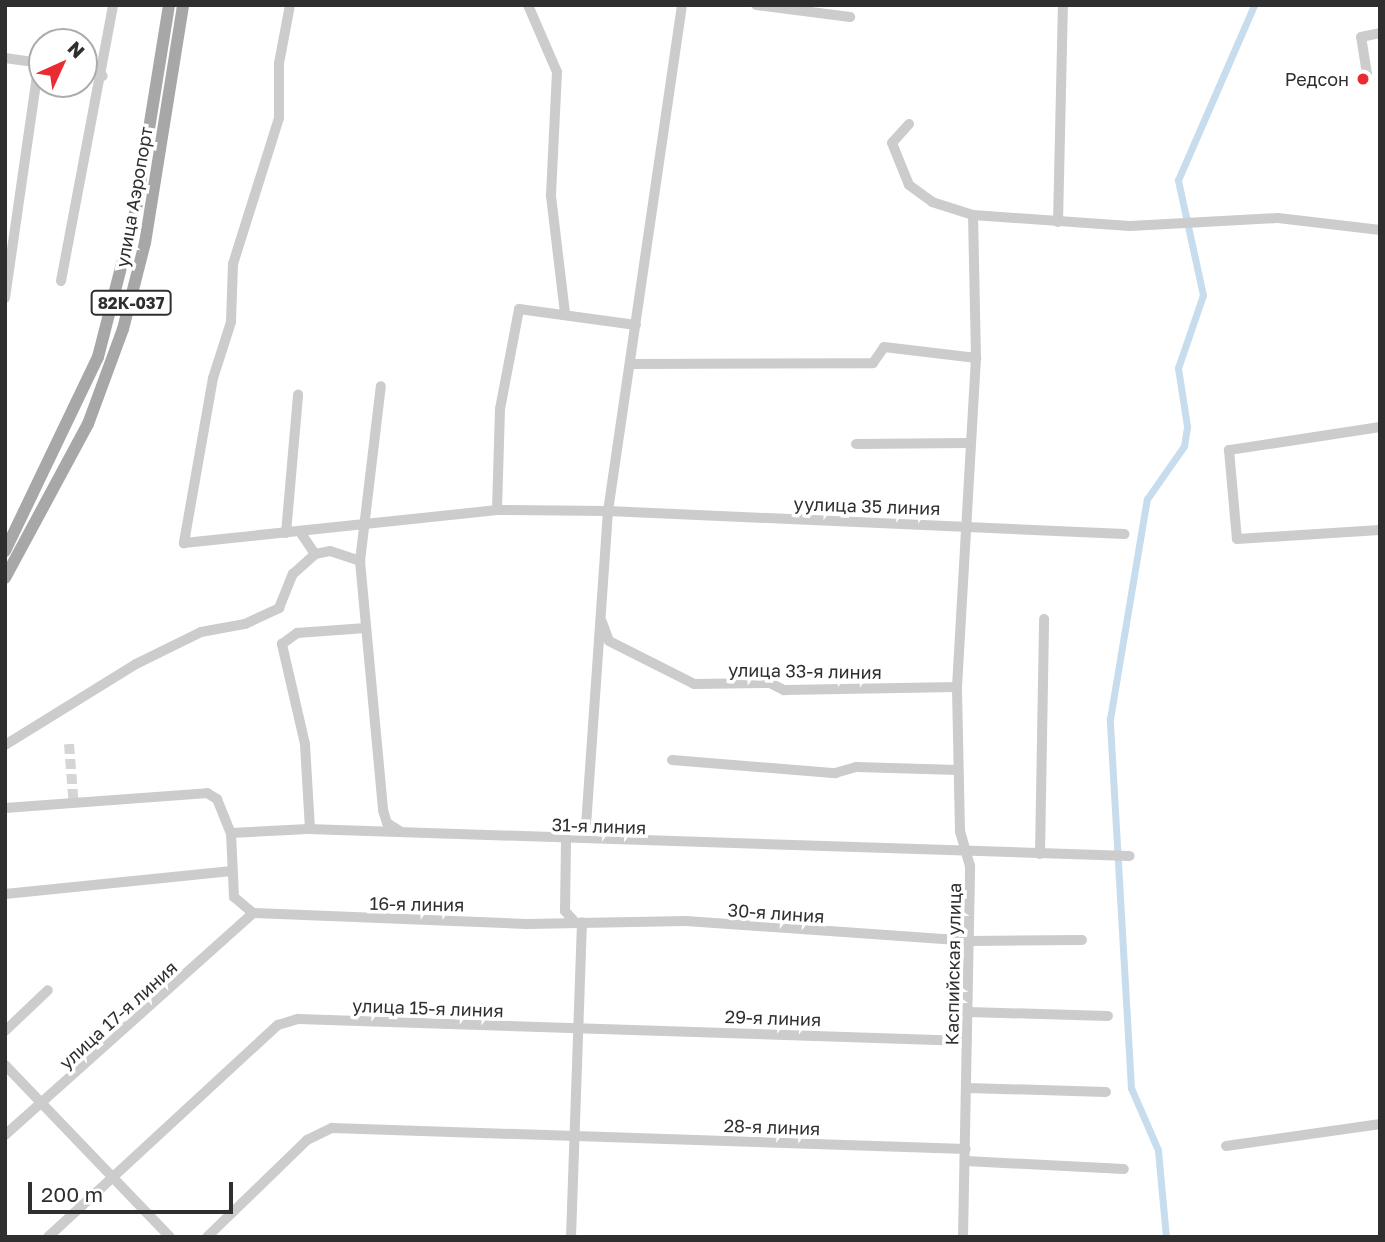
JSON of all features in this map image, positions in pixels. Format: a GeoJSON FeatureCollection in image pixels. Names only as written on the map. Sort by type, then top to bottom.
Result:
{"type":"FeatureCollection","features":[{"type":"Feature","properties":{"kind":"main road","name":"улица Аэропорт"},"geometry":{"type":"LineString","coordinates":[[5,551],[65,436],[102,345],[136,209],[169,5]]}},
{"type":"Feature","properties":{"kind":"main road","name":"улица Аэропорт"},"geometry":{"type":"LineString","coordinates":[[5,578],[88,424],[123,329],[145,243],[183,5]]}},
{"type":"Feature","properties":{"kind":"street"},"geometry":{"type":"LineString","coordinates":[[61,281],[103,76],[113,5]]}},
{"type":"Feature","properties":{"kind":"street","name":"уулица 35 линия"},"geometry":{"type":"LineString","coordinates":[[290,5],[279,62],[279,118],[233,264],[231,322],[213,378],[184,543],[497,510],[608,512],[1124,534]]}},
{"type":"Feature","properties":{"kind":"street"},"geometry":{"type":"LineString","coordinates":[[527,5],[557,72],[551,196],[565,313]]}},
{"type":"Feature","properties":{"kind":"street"},"geometry":{"type":"LineString","coordinates":[[571,1237],[576,1136],[578,922],[565,911],[566,841],[586,822],[608,512],[682,5]]}},
{"type":"Feature","properties":{"kind":"street"},"geometry":{"type":"LineString","coordinates":[[756,5],[850,17]]}},
{"type":"Feature","properties":{"kind":"street"},"geometry":{"type":"LineString","coordinates":[[1058,222],[1063,5]]}},
{"type":"Feature","properties":{"kind":"street"},"geometry":{"type":"LineString","coordinates":[[1367,74],[1361,37],[1380,33]]}},
{"type":"Feature","properties":{"kind":"street"},"geometry":{"type":"LineString","coordinates":[[5,58],[28,61]]}},
{"type":"Feature","properties":{"kind":"street"},"geometry":{"type":"LineString","coordinates":[[98,75],[103,76]]}},
{"type":"Feature","properties":{"kind":"street"},"geometry":{"type":"LineString","coordinates":[[5,298],[35,98]]}},
{"type":"Feature","properties":{"kind":"street"},"geometry":{"type":"LineString","coordinates":[[909,124],[892,143],[909,185],[932,202],[973,215],[1058,222],[1175,224],[1301,219],[1380,230]]}},
{"type":"Feature","properties":{"kind":"street","name":"Каспийская улица"},"geometry":{"type":"LineString","coordinates":[[963,1237],[971,941],[958,770],[957,687],[963,526],[976,358],[973,215]]}},
{"type":"Feature","properties":{"kind":"street"},"geometry":{"type":"LineString","coordinates":[[497,510],[500,409],[513,316],[519,309],[565,313],[636,326]]}},
{"type":"Feature","properties":{"kind":"street"},"geometry":{"type":"LineString","coordinates":[[631,364],[873,363],[884,347],[976,358]]}},
{"type":"Feature","properties":{"kind":"street"},"geometry":{"type":"LineString","coordinates":[[382,386],[360,561],[384,817],[407,833]]}},
{"type":"Feature","properties":{"kind":"street"},"geometry":{"type":"LineString","coordinates":[[286,533],[298,395]]}},
{"type":"Feature","properties":{"kind":"street"},"geometry":{"type":"LineString","coordinates":[[1380,427],[1229,450],[1230,516],[1238,540],[1380,530]]}},
{"type":"Feature","properties":{"kind":"street"},"geometry":{"type":"LineString","coordinates":[[856,444],[968,443]]}},
{"type":"Feature","properties":{"kind":"street"},"geometry":{"type":"LineString","coordinates":[[300,531],[315,554]]}},
{"type":"Feature","properties":{"kind":"street"},"geometry":{"type":"LineString","coordinates":[[5,745],[136,664],[201,632],[245,624],[279,608],[293,574],[315,554],[330,551],[360,561]]}},
{"type":"Feature","properties":{"kind":"street","name":"улица 33-я линия"},"geometry":{"type":"LineString","coordinates":[[600,615],[609,641],[694,684],[770,683],[784,690],[957,687]]}},
{"type":"Feature","properties":{"kind":"street"},"geometry":{"type":"LineString","coordinates":[[1040,854],[1044,619]]}},
{"type":"Feature","properties":{"kind":"street"},"geometry":{"type":"LineString","coordinates":[[310,829],[305,744],[282,644],[297,632],[366,628]]}},
{"type":"Feature","properties":{"kind":"street"},"geometry":{"type":"LineString","coordinates":[[672,760],[835,773],[856,767],[958,770]]}},
{"type":"Feature","properties":{"kind":"street"},"geometry":{"type":"LineString","coordinates":[[5,808],[207,793],[217,799],[231,833],[236,903],[253,913]]}},
{"type":"Feature","properties":{"kind":"street","name":"31-я линия"},"geometry":{"type":"LineString","coordinates":[[231,833],[310,829],[566,841],[1103,858],[1130,856]]}},
{"type":"Feature","properties":{"kind":"street"},"geometry":{"type":"LineString","coordinates":[[5,894],[232,871]]}},
{"type":"Feature","properties":{"kind":"street","name":"16-я линия"},"geometry":{"type":"LineString","coordinates":[[253,913],[578,922]]}},
{"type":"Feature","properties":{"kind":"street","name":"улица 17-я линия"},"geometry":{"type":"LineString","coordinates":[[5,1135],[44,1104],[253,913]]}},
{"type":"Feature","properties":{"kind":"street","name":"30-я линия"},"geometry":{"type":"LineString","coordinates":[[578,922],[686,921],[971,941],[1082,940]]}},
{"type":"Feature","properties":{"kind":"street"},"geometry":{"type":"LineString","coordinates":[[5,1031],[48,990]]}},
{"type":"Feature","properties":{"kind":"street"},"geometry":{"type":"LineString","coordinates":[[968,1012],[1108,1016]]}},
{"type":"Feature","properties":{"kind":"street","name":"улица 15-я линия"},"geometry":{"type":"LineString","coordinates":[[110,1178],[278,1025],[298,1019],[577,1030]]}},
{"type":"Feature","properties":{"kind":"street","name":"29-я линия"},"geometry":{"type":"LineString","coordinates":[[577,1030],[967,1041]]}},
{"type":"Feature","properties":{"kind":"street"},"geometry":{"type":"LineString","coordinates":[[5,1065],[110,1178],[170,1237]]}},
{"type":"Feature","properties":{"kind":"street"},"geometry":{"type":"LineString","coordinates":[[967,1088],[1106,1092]]}},
{"type":"Feature","properties":{"kind":"street"},"geometry":{"type":"LineString","coordinates":[[1226,1146],[1380,1124]]}},
{"type":"Feature","properties":{"kind":"street","name":"28-я линия"},"geometry":{"type":"LineString","coordinates":[[207,1237],[307,1140],[332,1128],[966,1149]]}},
{"type":"Feature","properties":{"kind":"street"},"geometry":{"type":"LineString","coordinates":[[966,1161],[1124,1169]]}},
{"type":"Feature","properties":{"kind":"street"},"geometry":{"type":"LineString","coordinates":[[48,1237],[110,1178]]}},
{"type":"Feature","properties":{"kind":"waterway"},"geometry":{"type":"LineString","coordinates":[[1166,1237],[1158,1150],[1131,1088],[1110,719],[1147,499],[1184,446],[1187,426],[1178,368],[1203,295],[1178,180],[1254,5]]}},
{"type":"Feature","properties":{"kind":"tunnel"},"geometry":{"type":"LineString","coordinates":[[69,744],[74,807]]}},
{"type":"Feature","properties":{"kind":"place","name":"Редсон"},"geometry":{"type":"Point","coordinates":[1363,79]}}]}
